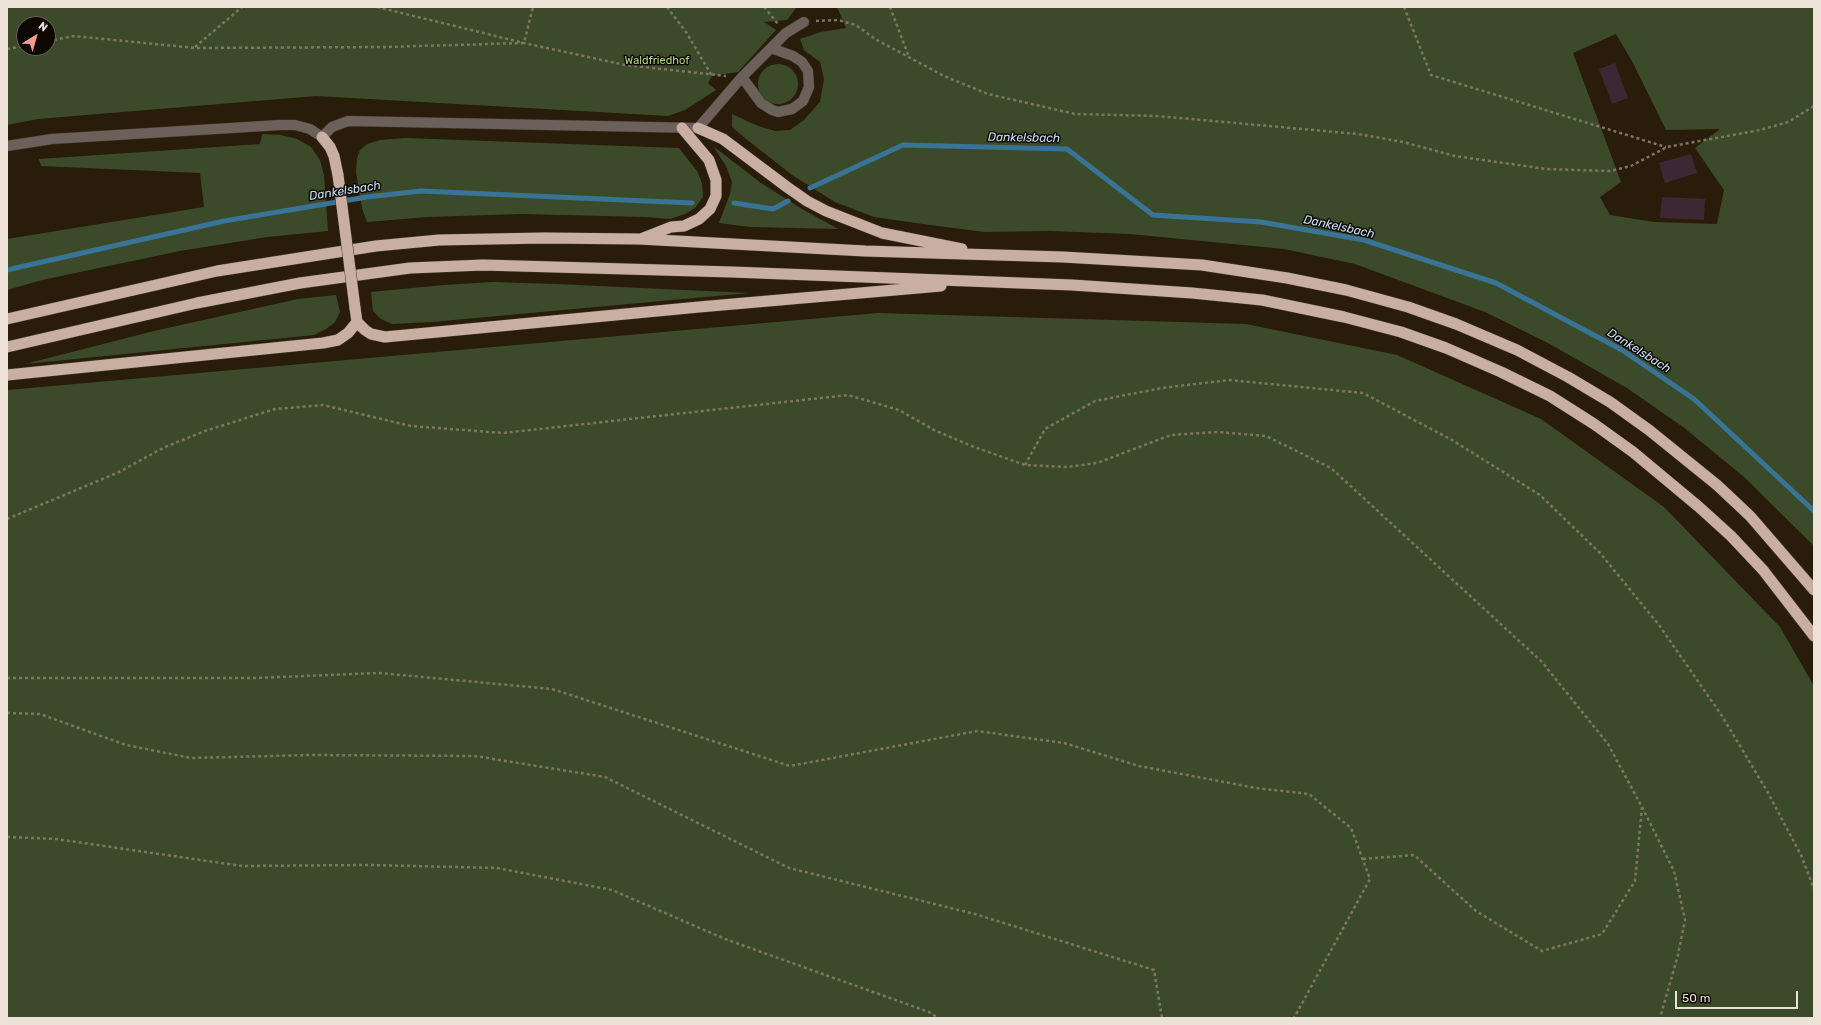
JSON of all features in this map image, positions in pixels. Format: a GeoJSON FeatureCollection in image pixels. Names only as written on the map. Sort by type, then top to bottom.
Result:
{"type":"FeatureCollection","features":[{"type":"Feature","properties":{"kind":"highway"},"geometry":{"type":"LineString","coordinates":[[639,239],[672,227],[684,226],[699,219],[710,209],[716,196],[716,180],[709,160],[682,128]]}},
{"type":"Feature","properties":{"kind":"highway"},"geometry":{"type":"LineString","coordinates":[[698,128],[723,139],[807,201],[846,220],[882,233],[992,255]]}},
{"type":"Feature","properties":{"kind":"highway"},"geometry":{"type":"LineString","coordinates":[[322,138],[330,146],[338,175],[357,322],[371,334],[385,337],[692,307],[989,282]]}},
{"type":"Feature","properties":{"kind":"highway"},"geometry":{"type":"LineString","coordinates":[[7,319],[217,271],[376,246],[447,240],[544,238],[639,239],[865,251],[992,255],[1202,265],[1287,278],[1346,290],[1408,307],[1456,324],[1517,350],[1568,377],[1610,402],[1650,430],[1717,485],[1750,516],[1814,590]]}},
{"type":"Feature","properties":{"kind":"highway"},"geometry":{"type":"LineString","coordinates":[[7,347],[196,303],[300,283],[410,268],[483,265],[561,266],[1072,285],[1262,300],[1344,317],[1401,332],[1460,354],[1550,396],[1634,452],[1688,497],[1731,536],[1763,570],[1814,636]]}},
{"type":"Feature","properties":{"kind":"highway"},"geometry":{"type":"LineString","coordinates":[[7,375],[323,343],[338,340],[348,333],[357,322]]}},
{"type":"Feature","properties":{"kind":"street"},"geometry":{"type":"LineString","coordinates":[[7,146],[52,139],[280,124],[295,125],[310,129],[322,138],[332,127],[348,121],[698,128],[742,77],[786,33],[804,22]]}},
{"type":"Feature","properties":{"kind":"street"},"geometry":{"type":"LineString","coordinates":[[742,77],[760,103],[772,110],[778,112],[792,109],[803,101],[808,87],[808,71],[802,62],[793,56],[771,48]]}},
{"type":"Feature","properties":{"kind":"path"},"geometry":{"type":"LineString","coordinates":[[195,48],[242,7]]}},
{"type":"Feature","properties":{"kind":"path"},"geometry":{"type":"LineString","coordinates":[[377,7],[625,65],[712,76],[742,77]]}},
{"type":"Feature","properties":{"kind":"path"},"geometry":{"type":"LineString","coordinates":[[524,42],[533,7]]}},
{"type":"Feature","properties":{"kind":"path"},"geometry":{"type":"LineString","coordinates":[[667,7],[686,32],[712,76]]}},
{"type":"Feature","properties":{"kind":"path"},"geometry":{"type":"LineString","coordinates":[[764,7],[786,33]]}},
{"type":"Feature","properties":{"kind":"path"},"geometry":{"type":"LineString","coordinates":[[890,7],[909,58]]}},
{"type":"Feature","properties":{"kind":"path"},"geometry":{"type":"LineString","coordinates":[[1404,7],[1431,75],[1667,147]]}},
{"type":"Feature","properties":{"kind":"path"},"geometry":{"type":"LineString","coordinates":[[804,22],[838,20],[856,25],[875,39],[909,58],[944,76],[988,94],[1075,114],[1157,116],[1358,134],[1403,142],[1455,156],[1546,169],[1610,171],[1631,166],[1667,147],[1760,130],[1788,122],[1814,106]]}},
{"type":"Feature","properties":{"kind":"path"},"geometry":{"type":"LineString","coordinates":[[56,39],[74,36],[195,48],[386,47],[524,42]]}},
{"type":"Feature","properties":{"kind":"path"},"geometry":{"type":"LineString","coordinates":[[1024,464],[1045,429],[1095,401],[1162,388],[1229,380],[1363,392],[1452,440],[1540,495],[1600,553],[1659,625],[1722,716],[1767,791],[1801,855],[1814,889]]}},
{"type":"Feature","properties":{"kind":"path"},"geometry":{"type":"LineString","coordinates":[[7,519],[117,473],[165,447],[205,431],[275,410],[323,405],[411,426],[503,433],[848,395],[899,410],[934,430],[974,447],[1024,464],[1067,467],[1097,463],[1171,435],[1217,432],[1266,436],[1332,468],[1542,662],[1608,744],[1674,871],[1685,920],[1678,955],[1660,1018]]}},
{"type":"Feature","properties":{"kind":"path"},"geometry":{"type":"LineString","coordinates":[[7,678],[255,678],[379,673],[552,689],[790,766],[977,731],[1064,743],[1139,766],[1256,788],[1309,794],[1351,828],[1370,879],[1294,1018]]}},
{"type":"Feature","properties":{"kind":"path"},"geometry":{"type":"LineString","coordinates":[[7,713],[40,714],[126,745],[191,758],[309,755],[475,756],[605,777],[789,868],[975,914],[1154,970],[1162,1018]]}},
{"type":"Feature","properties":{"kind":"path"},"geometry":{"type":"LineString","coordinates":[[1363,859],[1414,855],[1476,911],[1542,951],[1602,934],[1636,881],[1642,807]]}},
{"type":"Feature","properties":{"kind":"path"},"geometry":{"type":"LineString","coordinates":[[7,837],[56,839],[242,866],[370,865],[497,868],[612,890],[725,939],[929,1012],[938,1018]]}},
{"type":"Feature","properties":{"kind":"green space","name":"Waldfriedhof"},"geometry":{"type":"Polygon","coordinates":[[[7,7],[797,7],[787,20],[764,22],[776,30],[738,72],[712,76],[708,83],[716,90],[685,110],[668,116],[316,96],[38,119],[7,125],[7,7]]]}},
{"type":"Feature","properties":{"kind":"green space"},"geometry":{"type":"Polygon","coordinates":[[[837,7],[1814,7],[1814,546],[1743,476],[1683,427],[1627,388],[1548,343],[1485,312],[1355,264],[1284,249],[1130,234],[1050,231],[984,232],[874,217],[835,202],[792,175],[732,127],[732,114],[758,126],[775,131],[790,130],[804,120],[820,102],[824,79],[820,62],[804,50],[800,39],[821,32],[846,28],[837,7]],[[1616,34],[1573,53],[1621,182],[1600,197],[1610,215],[1654,222],[1717,224],[1724,190],[1695,148],[1720,129],[1666,130],[1633,63],[1616,34]]]}},
{"type":"Feature","properties":{"kind":"green space"},"geometry":{"type":"Polygon","coordinates":[[[778,64],[792,70],[798,84],[792,98],[778,104],[764,98],[758,84],[764,70],[778,64]]]}},
{"type":"Feature","properties":{"kind":"green space"},"geometry":{"type":"Polygon","coordinates":[[[262,134],[281,135],[297,139],[311,147],[320,160],[324,175],[328,231],[267,237],[180,251],[42,280],[7,290],[7,239],[204,207],[200,173],[41,166],[39,159],[260,144],[262,134]]]}},
{"type":"Feature","properties":{"kind":"green space"},"geometry":{"type":"Polygon","coordinates":[[[405,138],[679,148],[697,171],[702,183],[703,197],[695,208],[685,214],[670,219],[522,214],[427,217],[367,222],[362,208],[356,172],[357,158],[360,150],[367,144],[380,140],[405,138]]]}},
{"type":"Feature","properties":{"kind":"green space"},"geometry":{"type":"Polygon","coordinates":[[[713,146],[761,183],[802,209],[838,229],[750,227],[719,223],[730,194],[732,182],[726,166],[713,146]]]}},
{"type":"Feature","properties":{"kind":"green space"},"geometry":{"type":"Polygon","coordinates":[[[493,282],[749,293],[432,322],[392,324],[381,319],[373,311],[371,292],[493,282]]]}},
{"type":"Feature","properties":{"kind":"green space"},"geometry":{"type":"Polygon","coordinates":[[[336,295],[340,312],[335,322],[326,329],[314,335],[25,364],[154,331],[298,299],[336,295]]]}},
{"type":"Feature","properties":{"kind":"green space"},"geometry":{"type":"Polygon","coordinates":[[[878,313],[1246,324],[1397,355],[1541,419],[1664,507],[1780,627],[1814,686],[1814,1018],[7,1018],[7,390],[878,313]]]}},
{"type":"Feature","properties":{"kind":"building"},"geometry":{"type":"Polygon","coordinates":[[[1615,63],[1628,98],[1612,104],[1599,69],[1615,63]]]}},
{"type":"Feature","properties":{"kind":"building"},"geometry":{"type":"Polygon","coordinates":[[[1691,154],[1697,173],[1665,183],[1659,163],[1691,154]]]}},
{"type":"Feature","properties":{"kind":"building"},"geometry":{"type":"Polygon","coordinates":[[[1662,197],[1705,199],[1704,220],[1660,218],[1662,197]]]}},
{"type":"Feature","properties":{"kind":"waterway","name":"Dankelsbach"},"geometry":{"type":"LineString","coordinates":[[810,188],[903,145],[1067,149],[1153,215],[1261,222],[1364,240],[1496,283],[1622,350],[1694,399],[1814,511]]}},
{"type":"Feature","properties":{"kind":"waterway","name":"Dankelsbach"},"geometry":{"type":"LineString","coordinates":[[7,270],[224,221],[367,197],[421,191],[692,203]]}},
{"type":"Feature","properties":{"kind":"waterway","name":"Dankelsbach"},"geometry":{"type":"LineString","coordinates":[[734,203],[773,209],[788,201]]}}]}
